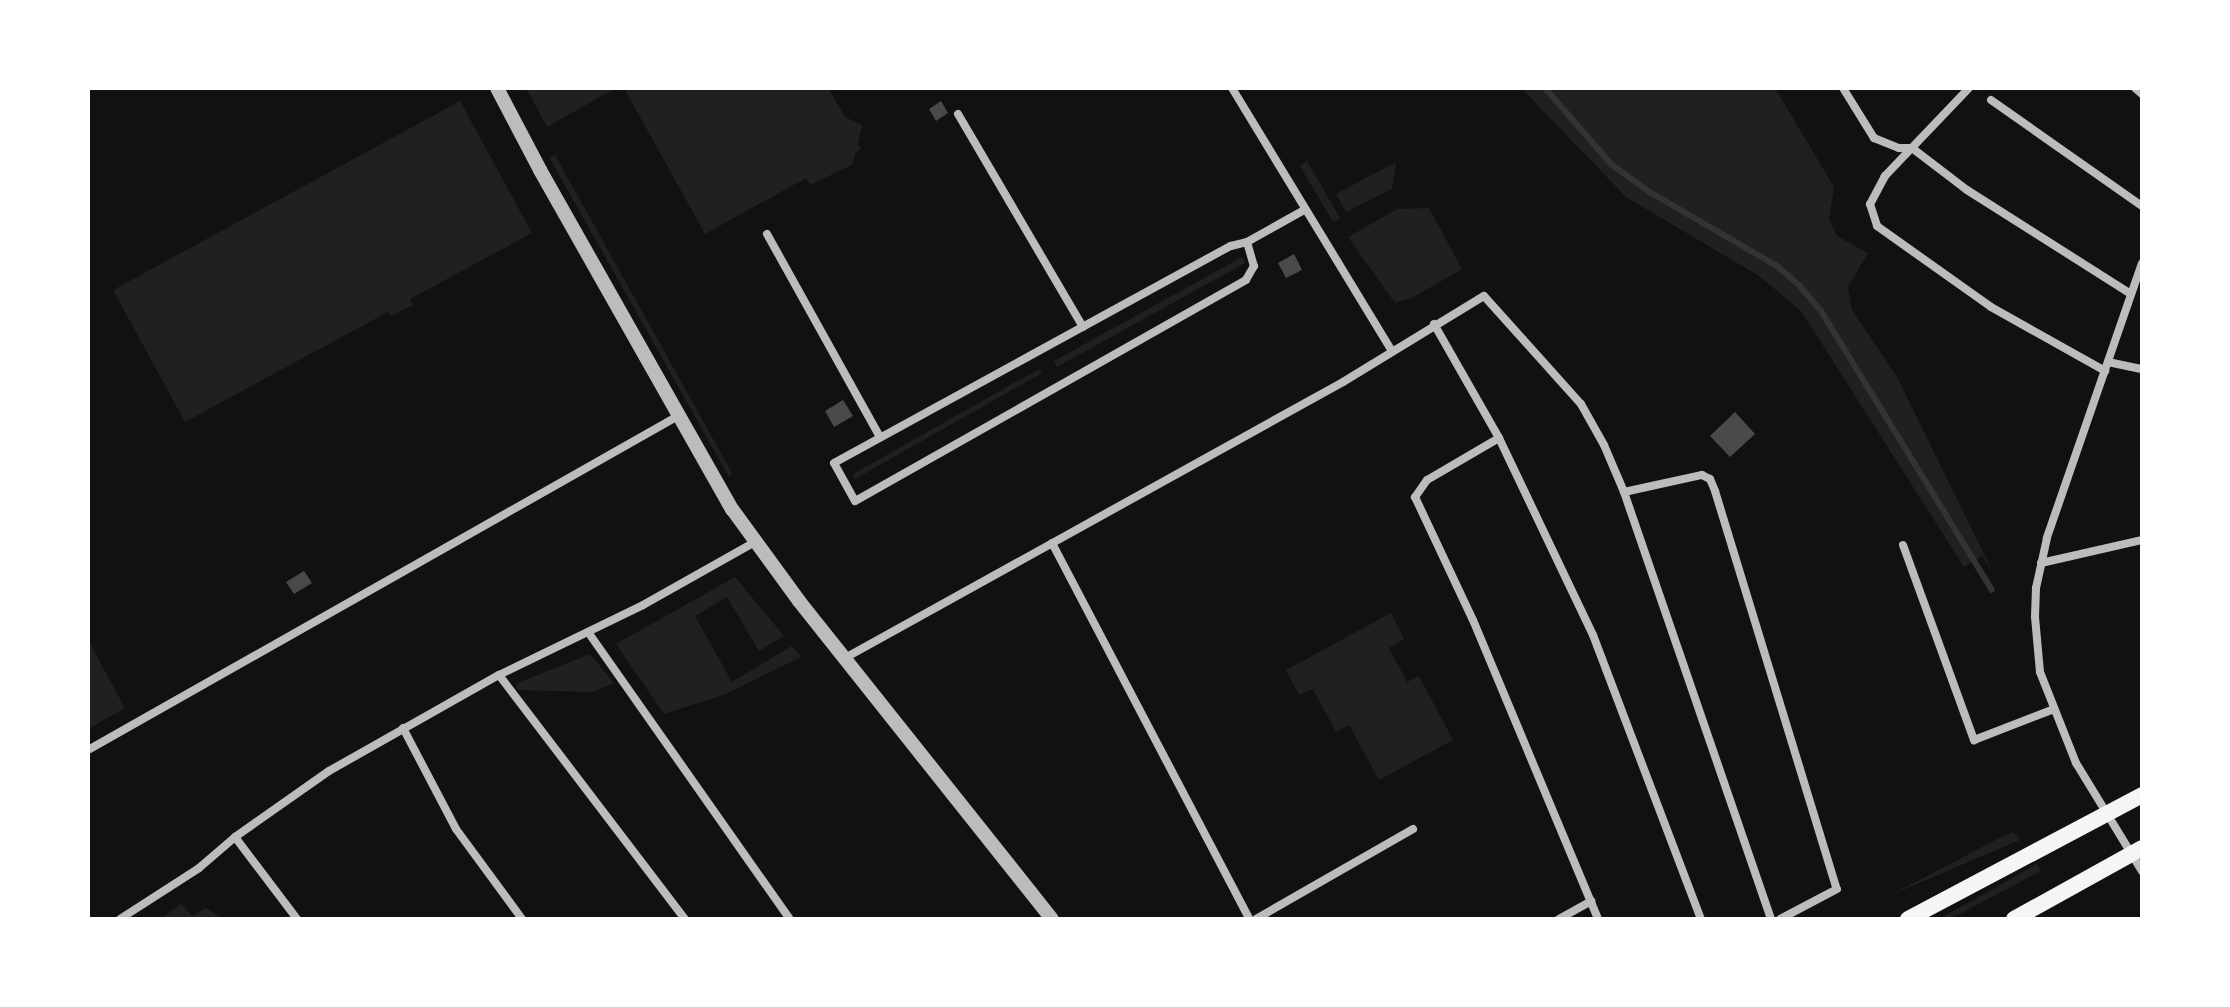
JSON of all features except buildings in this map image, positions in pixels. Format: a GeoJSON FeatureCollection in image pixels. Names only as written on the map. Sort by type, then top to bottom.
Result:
{"type":"FeatureCollection","features":[{"type":"Feature","properties":{"kind":"main road"},"geometry":{"type":"LineString","coordinates":[[1908,919],[2142,795]]}},
{"type":"Feature","properties":{"kind":"main road"},"geometry":{"type":"LineString","coordinates":[[2014,919],[2136,851]]}},
{"type":"Feature","properties":{"kind":"street"},"geometry":{"type":"LineString","coordinates":[[497,88],[715,483],[755,542],[1052,919]]}},
{"type":"Feature","properties":{"kind":"street"},"geometry":{"type":"LineString","coordinates":[[1232,88],[1391,350]]}},
{"type":"Feature","properties":{"kind":"street"},"geometry":{"type":"LineString","coordinates":[[1843,88],[1874,138],[1899,148],[1912,148],[1967,190],[2129,293]]}},
{"type":"Feature","properties":{"kind":"street"},"geometry":{"type":"LineString","coordinates":[[1969,88],[1885,176],[1870,204],[1877,226],[1991,307],[2106,367],[2142,369]]}},
{"type":"Feature","properties":{"kind":"street"},"geometry":{"type":"LineString","coordinates":[[2135,88],[2142,94]]}},
{"type":"Feature","properties":{"kind":"street"},"geometry":{"type":"LineString","coordinates":[[1991,100],[2142,206]]}},
{"type":"Feature","properties":{"kind":"street"},"geometry":{"type":"LineString","coordinates":[[958,114],[1083,327]]}},
{"type":"Feature","properties":{"kind":"street"},"geometry":{"type":"LineString","coordinates":[[1247,242],[1254,266],[1246,280],[855,501],[834,463],[1231,246],[1247,242],[1304,210]]}},
{"type":"Feature","properties":{"kind":"street"},"geometry":{"type":"LineString","coordinates":[[767,234],[880,437]]}},
{"type":"Feature","properties":{"kind":"street"},"geometry":{"type":"LineString","coordinates":[[2142,263],[2129,293],[2041,563],[2036,588],[2035,638],[2040,672],[2076,763],[2105,814],[2136,851],[2142,871]]}},
{"type":"Feature","properties":{"kind":"street"},"geometry":{"type":"LineString","coordinates":[[845,658],[1343,382],[1484,296],[1581,404],[1604,445],[1624,492],[1771,919]]}},
{"type":"Feature","properties":{"kind":"street"},"geometry":{"type":"LineString","coordinates":[[1434,324],[1499,438],[1593,635],[1701,919]]}},
{"type":"Feature","properties":{"kind":"street"},"geometry":{"type":"LineString","coordinates":[[88,750],[678,416]]}},
{"type":"Feature","properties":{"kind":"street"},"geometry":{"type":"LineString","coordinates":[[1499,438],[1427,480],[1415,497],[1473,620],[1598,919]]}},
{"type":"Feature","properties":{"kind":"street"},"geometry":{"type":"LineString","coordinates":[[1624,492],[1702,475],[1710,479],[1837,889],[1780,919]]}},
{"type":"Feature","properties":{"kind":"street"},"geometry":{"type":"LineString","coordinates":[[2041,563],[2142,540]]}},
{"type":"Feature","properties":{"kind":"street"},"geometry":{"type":"LineString","coordinates":[[120,919],[199,868],[235,837],[329,771],[499,675],[588,632],[755,542]]}},
{"type":"Feature","properties":{"kind":"street"},"geometry":{"type":"LineString","coordinates":[[1052,543],[1249,919]]}},
{"type":"Feature","properties":{"kind":"street"},"geometry":{"type":"LineString","coordinates":[[1903,545],[1974,740],[2054,709]]}},
{"type":"Feature","properties":{"kind":"street"},"geometry":{"type":"LineString","coordinates":[[588,632],[790,919]]}},
{"type":"Feature","properties":{"kind":"street"},"geometry":{"type":"LineString","coordinates":[[499,675],[685,919]]}},
{"type":"Feature","properties":{"kind":"street"},"geometry":{"type":"LineString","coordinates":[[403,728],[456,829],[522,919]]}},
{"type":"Feature","properties":{"kind":"street"},"geometry":{"type":"LineString","coordinates":[[1256,919],[1413,829]]}},
{"type":"Feature","properties":{"kind":"street"},"geometry":{"type":"LineString","coordinates":[[235,837],[297,919]]}},
{"type":"Feature","properties":{"kind":"street"},"geometry":{"type":"LineString","coordinates":[[1559,919],[1591,901]]}},
{"type":"Feature","properties":{"kind":"shaded area"},"geometry":{"type":"Polygon","coordinates":[[[526,88],[616,88],[547,127],[526,88]]]}},
{"type":"Feature","properties":{"kind":"shaded area"},"geometry":{"type":"Polygon","coordinates":[[[624,88],[828,88],[845,117],[862,125],[858,143],[861,149],[856,152],[852,165],[810,185],[806,178],[705,234],[624,88]]]}},
{"type":"Feature","properties":{"kind":"shaded area"},"geometry":{"type":"Polygon","coordinates":[[[1521,88],[1775,88],[1834,187],[1829,219],[1837,236],[1868,253],[1848,287],[1852,310],[1896,375],[1992,570],[1982,556],[1964,567],[1801,311],[1759,276],[1626,197],[1521,88]]]}},
{"type":"Feature","properties":{"kind":"shaded area"},"geometry":{"type":"Polygon","coordinates":[[[460,101],[532,233],[410,299],[413,305],[391,316],[388,312],[185,422],[113,290],[460,101]]]}},
{"type":"Feature","properties":{"kind":"shaded area"},"geometry":{"type":"Polygon","coordinates":[[[555,155],[732,473],[729,477],[549,157],[555,155]]]}},
{"type":"Feature","properties":{"kind":"shaded area"},"geometry":{"type":"Polygon","coordinates":[[[1307,161],[1340,218],[1333,222],[1300,166],[1307,161]]]}},
{"type":"Feature","properties":{"kind":"shaded area"},"geometry":{"type":"Polygon","coordinates":[[[1396,162],[1392,189],[1346,212],[1336,194],[1396,162]]]}},
{"type":"Feature","properties":{"kind":"shaded area"},"geometry":{"type":"Polygon","coordinates":[[[1429,208],[1462,269],[1412,298],[1395,303],[1348,237],[1397,209],[1429,208]]]}},
{"type":"Feature","properties":{"kind":"shaded area"},"geometry":{"type":"Polygon","coordinates":[[[1242,257],[1245,263],[1057,367],[1054,361],[1242,257]]]}},
{"type":"Feature","properties":{"kind":"shaded area"},"geometry":{"type":"Polygon","coordinates":[[[1039,369],[1042,373],[855,479],[853,474],[1039,369]]]}},
{"type":"Feature","properties":{"kind":"shaded area"},"geometry":{"type":"Polygon","coordinates":[[[735,577],[784,636],[759,651],[727,597],[695,616],[732,682],[792,646],[801,657],[726,694],[664,714],[616,644],[735,577]]]}},
{"type":"Feature","properties":{"kind":"shaded area"},"geometry":{"type":"Polygon","coordinates":[[[1391,613],[1404,639],[1389,648],[1407,682],[1419,676],[1453,740],[1379,780],[1349,725],[1336,732],[1313,689],[1299,695],[1286,670],[1391,613]]]}},
{"type":"Feature","properties":{"kind":"shaded area"},"geometry":{"type":"Polygon","coordinates":[[[88,640],[125,708],[88,729],[88,640]]]}},
{"type":"Feature","properties":{"kind":"shaded area"},"geometry":{"type":"Polygon","coordinates":[[[590,654],[614,683],[593,692],[518,690],[516,686],[520,682],[590,654]]]}},
{"type":"Feature","properties":{"kind":"shaded area"},"geometry":{"type":"Polygon","coordinates":[[[2014,832],[2020,840],[1891,895],[2007,834],[2014,832]]]}},
{"type":"Feature","properties":{"kind":"shaded area"},"geometry":{"type":"Polygon","coordinates":[[[2037,864],[2041,871],[1950,919],[1939,919],[2037,864]]]}},
{"type":"Feature","properties":{"kind":"shaded area"},"geometry":{"type":"Polygon","coordinates":[[[181,904],[192,916],[206,908],[222,919],[161,919],[181,904]]]}},
{"type":"Feature","properties":{"kind":"waterway"},"geometry":{"type":"LineString","coordinates":[[1545,88],[1611,164],[1648,191],[1777,266],[1799,285],[1821,311],[1992,590]]}}]}
